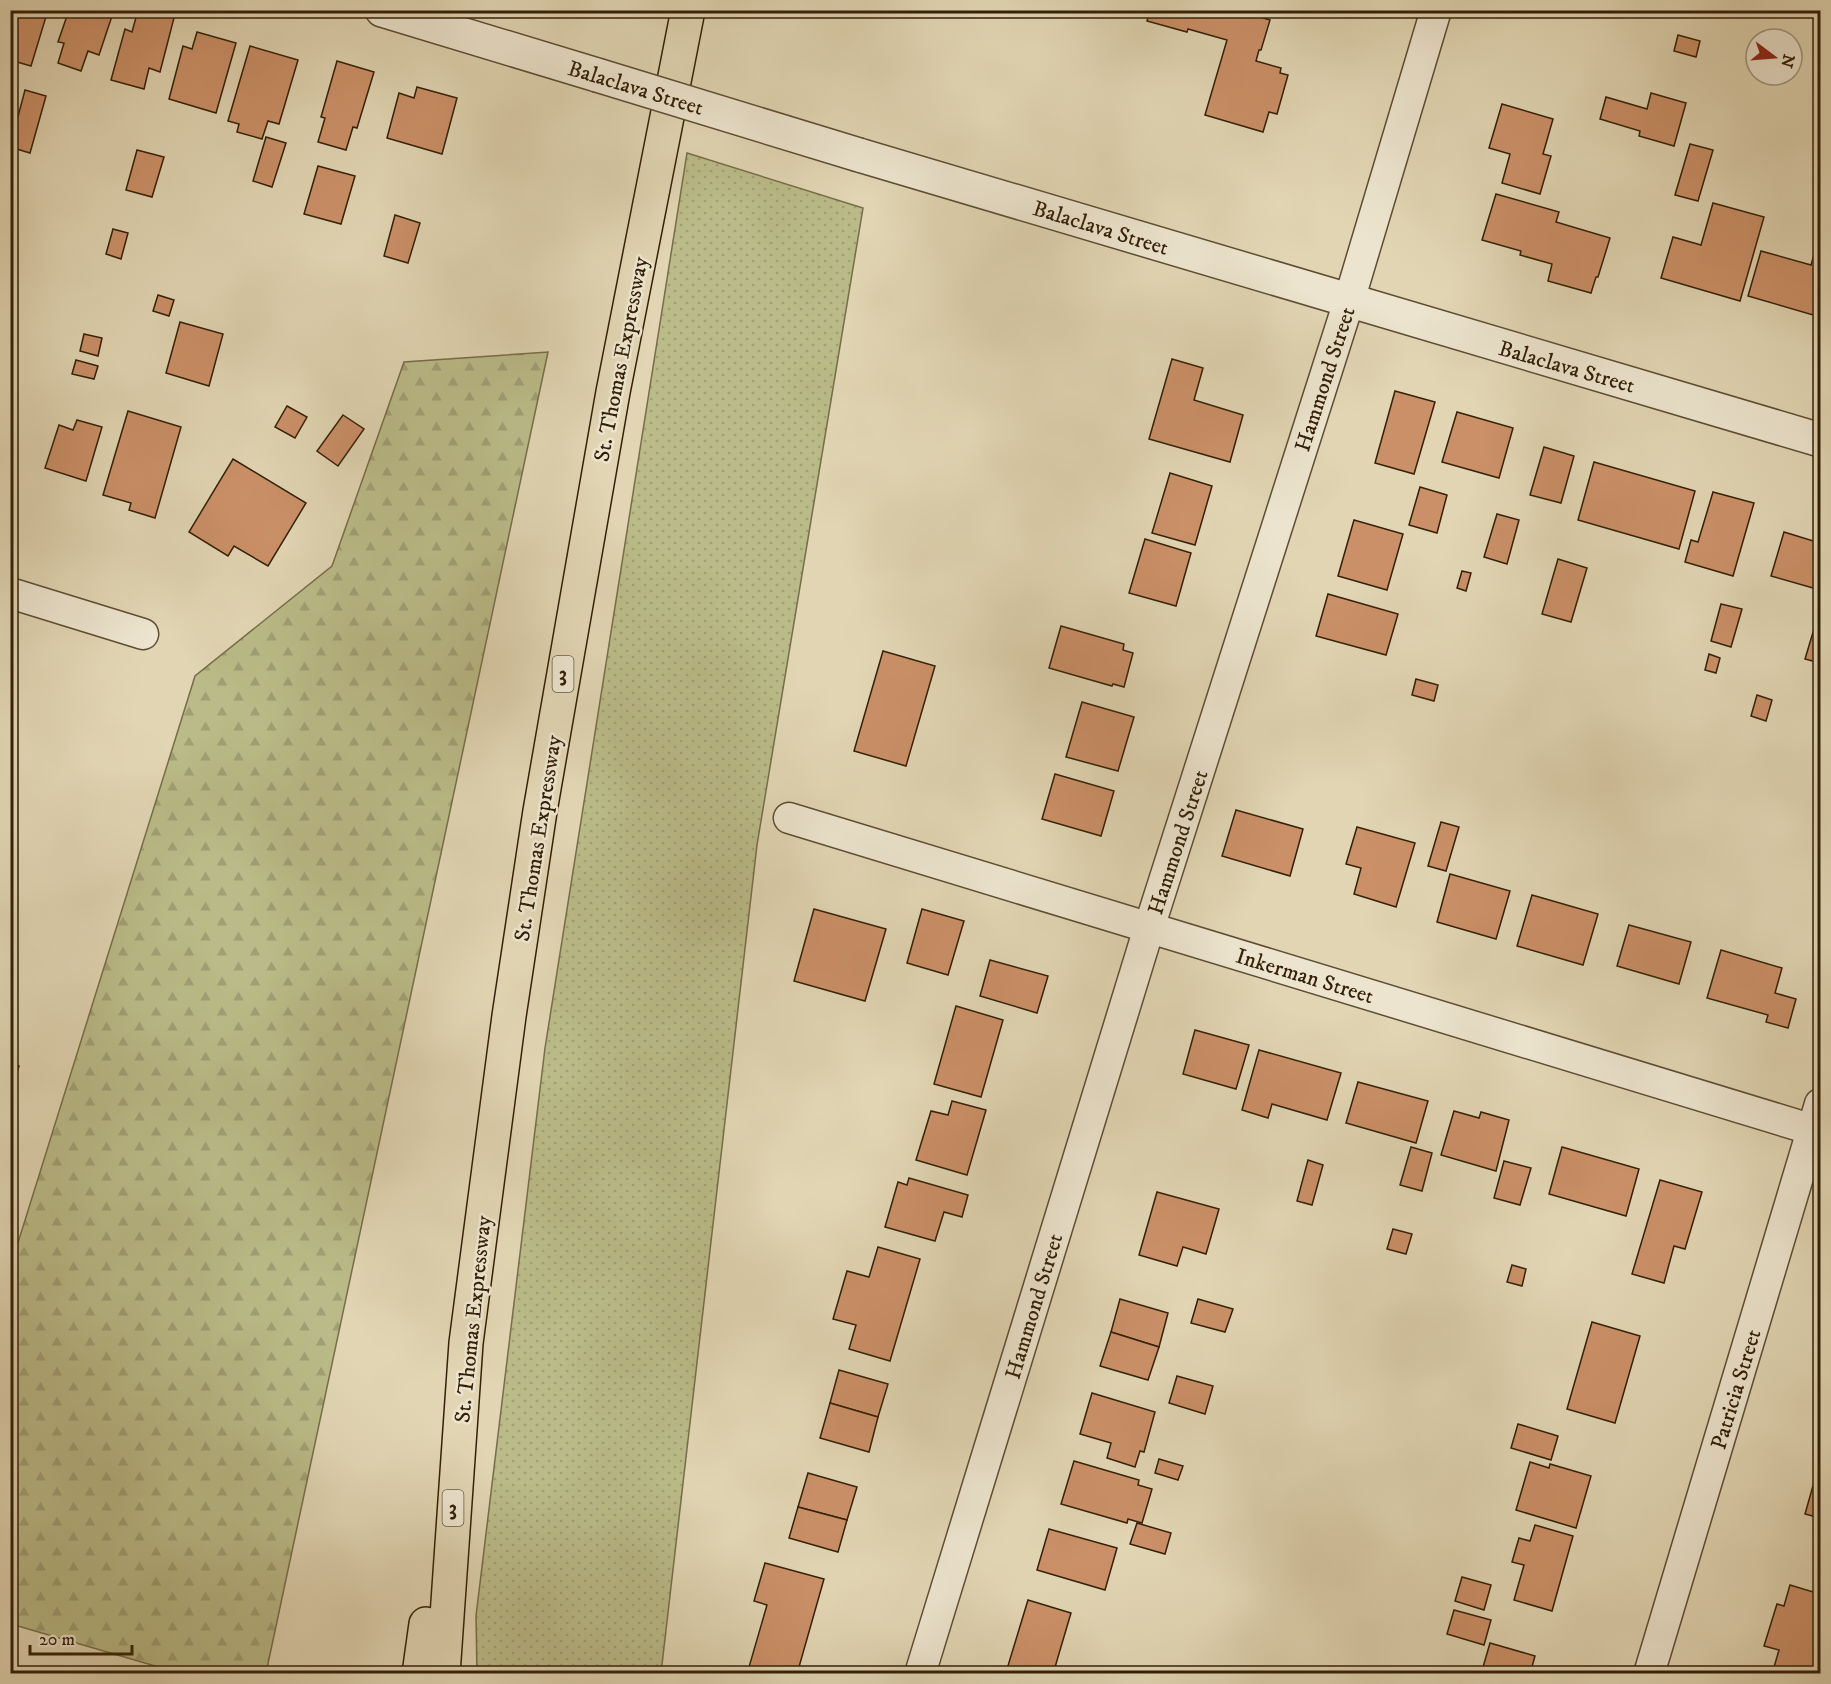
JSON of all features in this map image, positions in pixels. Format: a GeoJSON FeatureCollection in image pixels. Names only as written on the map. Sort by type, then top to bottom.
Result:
{"type":"FeatureCollection","features":[{"type":"Feature","properties":{"kind":"highway","name":"St. Thomas Expressway"},"geometry":{"type":"LineString","coordinates":[[443,1674],[466,1343],[509,1016],[540,811],[615,381],[688,10]]}},
{"type":"Feature","properties":{"kind":"highway"},"geometry":{"type":"LineString","coordinates":[[419,1674],[466,1343]]}},
{"type":"Feature","properties":{"kind":"street","name":"Balaclava Street"},"geometry":{"type":"LineString","coordinates":[[382,10],[1349,302],[1821,440]]}},
{"type":"Feature","properties":{"kind":"street","name":"Hammond Street"},"geometry":{"type":"LineString","coordinates":[[920,1674],[1149,928],[1349,302],[1436,10]]}},
{"type":"Feature","properties":{"kind":"street"},"geometry":{"type":"LineString","coordinates":[[10,593],[143,633]]}},
{"type":"Feature","properties":{"kind":"street","name":"Inkerman Street"},"geometry":{"type":"LineString","coordinates":[[789,818],[1149,928],[1818,1122]]}},
{"type":"Feature","properties":{"kind":"street","name":"Patricia Street"},"geometry":{"type":"LineString","coordinates":[[1649,1674],[1818,1122]]}},
{"type":"Feature","properties":{"kind":"green space"},"geometry":{"type":"Polygon","coordinates":[[[687,153],[863,208],[757,845],[661,1673],[477,1673],[476,1616],[545,1048],[687,153]]]}},
{"type":"Feature","properties":{"kind":"green space"},"geometry":{"type":"Polygon","coordinates":[[[548,352],[266,1673],[179,1673],[11,1624],[11,1265],[195,676],[332,566],[404,362],[548,352]]]}},
{"type":"Feature","properties":{"kind":"building"},"geometry":{"type":"Polygon","coordinates":[[[10,10],[48,10],[31,66],[10,60],[10,10]]]}},
{"type":"Feature","properties":{"kind":"building"},"geometry":{"type":"Polygon","coordinates":[[[69,10],[114,10],[99,55],[88,51],[81,71],[58,63],[64,43],[58,42],[69,10]]]}},
{"type":"Feature","properties":{"kind":"building"},"geometry":{"type":"Polygon","coordinates":[[[138,10],[162,10],[175,14],[160,72],[149,68],[144,89],[111,80],[125,29],[132,32],[138,10]]]}},
{"type":"Feature","properties":{"kind":"building"},"geometry":{"type":"Polygon","coordinates":[[[1150,10],[1237,10],[1270,20],[1256,61],[1281,68],[1280,73],[1288,75],[1277,114],[1269,112],[1263,132],[1205,115],[1227,40],[1147,21],[1150,10]]]}},
{"type":"Feature","properties":{"kind":"building"},"geometry":{"type":"Polygon","coordinates":[[[197,32],[236,43],[216,113],[169,99],[183,46],[192,49],[197,32]]]}},
{"type":"Feature","properties":{"kind":"building"},"geometry":{"type":"Polygon","coordinates":[[[1678,35],[1700,41],[1696,57],[1674,51],[1678,35]]]}},
{"type":"Feature","properties":{"kind":"building"},"geometry":{"type":"Polygon","coordinates":[[[250,46],[298,60],[279,124],[268,121],[262,139],[237,132],[239,124],[228,121],[250,46]]]}},
{"type":"Feature","properties":{"kind":"building"},"geometry":{"type":"Polygon","coordinates":[[[337,61],[374,72],[357,128],[353,127],[346,150],[318,142],[325,118],[321,117],[337,61]]]}},
{"type":"Feature","properties":{"kind":"building"},"geometry":{"type":"Polygon","coordinates":[[[417,87],[457,98],[442,154],[387,138],[399,93],[414,98],[417,87]]]}},
{"type":"Feature","properties":{"kind":"building"},"geometry":{"type":"Polygon","coordinates":[[[25,90],[46,96],[30,153],[10,147],[25,90]]]}},
{"type":"Feature","properties":{"kind":"building"},"geometry":{"type":"Polygon","coordinates":[[[1651,93],[1686,103],[1674,146],[1639,136],[1640,131],[1600,119],[1606,97],[1647,109],[1651,93]]]}},
{"type":"Feature","properties":{"kind":"building"},"geometry":{"type":"Polygon","coordinates":[[[1502,104],[1553,119],[1543,154],[1551,156],[1540,194],[1502,183],[1510,154],[1489,148],[1502,104]]]}},
{"type":"Feature","properties":{"kind":"building"},"geometry":{"type":"Polygon","coordinates":[[[266,137],[286,143],[272,187],[253,181],[266,137]]]}},
{"type":"Feature","properties":{"kind":"building"},"geometry":{"type":"Polygon","coordinates":[[[1690,144],[1713,150],[1698,201],[1675,195],[1690,144]]]}},
{"type":"Feature","properties":{"kind":"building"},"geometry":{"type":"Polygon","coordinates":[[[137,150],[164,157],[152,197],[126,190],[137,150]]]}},
{"type":"Feature","properties":{"kind":"building"},"geometry":{"type":"Polygon","coordinates":[[[318,166],[355,176],[341,224],[304,214],[318,166]]]}},
{"type":"Feature","properties":{"kind":"building"},"geometry":{"type":"Polygon","coordinates":[[[1496,194],[1559,212],[1556,222],[1610,238],[1591,293],[1548,281],[1552,264],[1520,255],[1521,251],[1482,240],[1496,194]]]}},
{"type":"Feature","properties":{"kind":"building"},"geometry":{"type":"Polygon","coordinates":[[[1713,203],[1764,217],[1740,301],[1661,278],[1673,237],[1701,245],[1713,203]]]}},
{"type":"Feature","properties":{"kind":"building"},"geometry":{"type":"Polygon","coordinates":[[[395,215],[420,223],[408,263],[384,256],[395,215]]]}},
{"type":"Feature","properties":{"kind":"building"},"geometry":{"type":"Polygon","coordinates":[[[113,229],[128,233],[121,259],[106,254],[113,229]]]}},
{"type":"Feature","properties":{"kind":"building"},"geometry":{"type":"Polygon","coordinates":[[[1819,238],[1820,317],[1748,296],[1761,251],[1811,265],[1819,238]]]}},
{"type":"Feature","properties":{"kind":"building"},"geometry":{"type":"Polygon","coordinates":[[[158,295],[174,300],[169,316],[153,311],[158,295]]]}},
{"type":"Feature","properties":{"kind":"building"},"geometry":{"type":"Polygon","coordinates":[[[180,322],[223,334],[209,386],[166,373],[180,322]]]}},
{"type":"Feature","properties":{"kind":"building"},"geometry":{"type":"Polygon","coordinates":[[[84,334],[102,338],[98,356],[80,351],[84,334]]]}},
{"type":"Feature","properties":{"kind":"building"},"geometry":{"type":"Polygon","coordinates":[[[1172,359],[1203,368],[1194,400],[1243,415],[1230,462],[1149,439],[1172,359]]]}},
{"type":"Feature","properties":{"kind":"building"},"geometry":{"type":"Polygon","coordinates":[[[76,360],[98,366],[94,379],[72,374],[76,360]]]}},
{"type":"Feature","properties":{"kind":"building"},"geometry":{"type":"Polygon","coordinates":[[[1395,391],[1435,402],[1414,474],[1375,463],[1395,391]]]}},
{"type":"Feature","properties":{"kind":"building"},"geometry":{"type":"Polygon","coordinates":[[[287,406],[307,417],[295,438],[275,427],[287,406]]]}},
{"type":"Feature","properties":{"kind":"building"},"geometry":{"type":"Polygon","coordinates":[[[128,411],[181,427],[155,518],[129,510],[131,503],[103,495],[128,411]]]}},
{"type":"Feature","properties":{"kind":"building"},"geometry":{"type":"Polygon","coordinates":[[[1457,412],[1513,428],[1499,478],[1442,462],[1457,412]]]}},
{"type":"Feature","properties":{"kind":"building"},"geometry":{"type":"Polygon","coordinates":[[[343,415],[364,429],[338,466],[317,451],[343,415]]]}},
{"type":"Feature","properties":{"kind":"building"},"geometry":{"type":"Polygon","coordinates":[[[77,420],[102,427],[86,481],[45,468],[59,425],[73,430],[77,420]]]}},
{"type":"Feature","properties":{"kind":"building"},"geometry":{"type":"Polygon","coordinates":[[[1544,447],[1574,456],[1561,503],[1530,495],[1544,447]]]}},
{"type":"Feature","properties":{"kind":"building"},"geometry":{"type":"Polygon","coordinates":[[[233,459],[306,503],[268,566],[234,546],[228,556],[189,532],[233,459]]]}},
{"type":"Feature","properties":{"kind":"building"},"geometry":{"type":"Polygon","coordinates":[[[1594,462],[1695,491],[1679,549],[1578,520],[1594,462]]]}},
{"type":"Feature","properties":{"kind":"building"},"geometry":{"type":"Polygon","coordinates":[[[1170,473],[1212,486],[1195,545],[1152,533],[1170,473]]]}},
{"type":"Feature","properties":{"kind":"building"},"geometry":{"type":"Polygon","coordinates":[[[1420,487],[1447,495],[1437,533],[1409,525],[1420,487]]]}},
{"type":"Feature","properties":{"kind":"building"},"geometry":{"type":"Polygon","coordinates":[[[1713,492],[1754,503],[1733,576],[1685,562],[1691,540],[1698,542],[1713,492]]]}},
{"type":"Feature","properties":{"kind":"building"},"geometry":{"type":"Polygon","coordinates":[[[1497,514],[1519,520],[1507,564],[1484,557],[1497,514]]]}},
{"type":"Feature","properties":{"kind":"building"},"geometry":{"type":"Polygon","coordinates":[[[1354,520],[1403,534],[1387,590],[1338,576],[1354,520]]]}},
{"type":"Feature","properties":{"kind":"building"},"geometry":{"type":"Polygon","coordinates":[[[1784,532],[1820,543],[1820,590],[1771,576],[1784,532]]]}},
{"type":"Feature","properties":{"kind":"building"},"geometry":{"type":"Polygon","coordinates":[[[1145,539],[1191,553],[1176,606],[1129,593],[1145,539]]]}},
{"type":"Feature","properties":{"kind":"building"},"geometry":{"type":"Polygon","coordinates":[[[1558,559],[1587,568],[1571,622],[1542,614],[1558,559]]]}},
{"type":"Feature","properties":{"kind":"building"},"geometry":{"type":"Polygon","coordinates":[[[1462,571],[1471,573],[1466,591],[1457,588],[1462,571]]]}},
{"type":"Feature","properties":{"kind":"building"},"geometry":{"type":"Polygon","coordinates":[[[1328,594],[1398,614],[1386,655],[1316,636],[1328,594]]]}},
{"type":"Feature","properties":{"kind":"building"},"geometry":{"type":"Polygon","coordinates":[[[1721,604],[1742,609],[1731,647],[1711,641],[1721,604]]]}},
{"type":"Feature","properties":{"kind":"building"},"geometry":{"type":"Polygon","coordinates":[[[1817,619],[1820,620],[1820,663],[1805,659],[1817,619]]]}},
{"type":"Feature","properties":{"kind":"building"},"geometry":{"type":"Polygon","coordinates":[[[1061,626],[1124,644],[1123,650],[1133,653],[1124,687],[1113,684],[1112,686],[1049,668],[1061,626]]]}},
{"type":"Feature","properties":{"kind":"building"},"geometry":{"type":"Polygon","coordinates":[[[883,651],[935,666],[906,766],[854,751],[883,651]]]}},
{"type":"Feature","properties":{"kind":"building"},"geometry":{"type":"Polygon","coordinates":[[[1709,654],[1720,658],[1716,673],[1705,670],[1709,654]]]}},
{"type":"Feature","properties":{"kind":"building"},"geometry":{"type":"Polygon","coordinates":[[[1416,679],[1438,685],[1434,701],[1412,695],[1416,679]]]}},
{"type":"Feature","properties":{"kind":"building"},"geometry":{"type":"Polygon","coordinates":[[[1757,695],[1772,700],[1766,721],[1751,716],[1757,695]]]}},
{"type":"Feature","properties":{"kind":"building"},"geometry":{"type":"Polygon","coordinates":[[[1082,702],[1134,717],[1118,771],[1066,757],[1082,702]]]}},
{"type":"Feature","properties":{"kind":"building"},"geometry":{"type":"Polygon","coordinates":[[[1055,774],[1114,791],[1101,836],[1042,819],[1055,774]]]}},
{"type":"Feature","properties":{"kind":"building"},"geometry":{"type":"Polygon","coordinates":[[[1236,810],[1303,829],[1290,876],[1222,856],[1236,810]]]}},
{"type":"Feature","properties":{"kind":"building"},"geometry":{"type":"Polygon","coordinates":[[[1441,822],[1459,827],[1446,871],[1428,866],[1441,822]]]}},
{"type":"Feature","properties":{"kind":"building"},"geometry":{"type":"Polygon","coordinates":[[[1357,827],[1415,843],[1396,907],[1354,894],[1361,868],[1346,864],[1357,827]]]}},
{"type":"Feature","properties":{"kind":"building"},"geometry":{"type":"Polygon","coordinates":[[[1450,874],[1510,891],[1496,939],[1437,922],[1450,874]]]}},
{"type":"Feature","properties":{"kind":"building"},"geometry":{"type":"Polygon","coordinates":[[[1532,895],[1598,914],[1583,965],[1517,946],[1532,895]]]}},
{"type":"Feature","properties":{"kind":"building"},"geometry":{"type":"Polygon","coordinates":[[[814,909],[886,929],[865,1001],[794,981],[814,909]]]}},
{"type":"Feature","properties":{"kind":"building"},"geometry":{"type":"Polygon","coordinates":[[[922,909],[964,921],[948,975],[907,963],[922,909]]]}},
{"type":"Feature","properties":{"kind":"building"},"geometry":{"type":"Polygon","coordinates":[[[1629,925],[1691,942],[1679,984],[1617,966],[1629,925]]]}},
{"type":"Feature","properties":{"kind":"building"},"geometry":{"type":"Polygon","coordinates":[[[1721,950],[1782,968],[1775,993],[1796,999],[1788,1028],[1766,1022],[1768,1015],[1707,998],[1721,950]]]}},
{"type":"Feature","properties":{"kind":"building"},"geometry":{"type":"Polygon","coordinates":[[[990,960],[1048,976],[1037,1013],[980,996],[990,960]]]}},
{"type":"Feature","properties":{"kind":"building"},"geometry":{"type":"Polygon","coordinates":[[[956,1006],[1003,1020],[981,1097],[934,1084],[956,1006]]]}},
{"type":"Feature","properties":{"kind":"building"},"geometry":{"type":"Polygon","coordinates":[[[1195,1030],[1249,1045],[1236,1089],[1183,1074],[1195,1030]]]}},
{"type":"Feature","properties":{"kind":"building"},"geometry":{"type":"Polygon","coordinates":[[[1259,1050],[1341,1073],[1327,1120],[1272,1104],[1268,1118],[1242,1110],[1259,1050]]]}},
{"type":"Feature","properties":{"kind":"building"},"geometry":{"type":"Polygon","coordinates":[[[10,1063],[19,1066],[10,1096],[10,1063]]]}},
{"type":"Feature","properties":{"kind":"building"},"geometry":{"type":"Polygon","coordinates":[[[1358,1082],[1428,1101],[1416,1143],[1346,1123],[1358,1082]]]}},
{"type":"Feature","properties":{"kind":"building"},"geometry":{"type":"Polygon","coordinates":[[[952,1101],[986,1110],[967,1175],[916,1160],[931,1111],[948,1115],[952,1101]]]}},
{"type":"Feature","properties":{"kind":"building"},"geometry":{"type":"Polygon","coordinates":[[[1454,1111],[1479,1118],[1481,1112],[1509,1120],[1496,1171],[1441,1155],[1454,1111]]]}},
{"type":"Feature","properties":{"kind":"building"},"geometry":{"type":"Polygon","coordinates":[[[1411,1147],[1432,1153],[1422,1191],[1400,1185],[1411,1147]]]}},
{"type":"Feature","properties":{"kind":"building"},"geometry":{"type":"Polygon","coordinates":[[[1562,1147],[1639,1169],[1626,1216],[1549,1194],[1562,1147]]]}},
{"type":"Feature","properties":{"kind":"building"},"geometry":{"type":"Polygon","coordinates":[[[1308,1160],[1323,1165],[1312,1205],[1297,1201],[1308,1160]]]}},
{"type":"Feature","properties":{"kind":"building"},"geometry":{"type":"Polygon","coordinates":[[[1504,1161],[1531,1168],[1520,1205],[1494,1198],[1504,1161]]]}},
{"type":"Feature","properties":{"kind":"building"},"geometry":{"type":"Polygon","coordinates":[[[909,1178],[968,1195],[962,1217],[944,1212],[935,1241],[885,1227],[898,1182],[907,1185],[909,1178]]]}},
{"type":"Feature","properties":{"kind":"building"},"geometry":{"type":"Polygon","coordinates":[[[1660,1180],[1702,1192],[1685,1249],[1674,1246],[1664,1283],[1632,1274],[1660,1180]]]}},
{"type":"Feature","properties":{"kind":"building"},"geometry":{"type":"Polygon","coordinates":[[[1157,1192],[1219,1209],[1206,1254],[1183,1247],[1177,1266],[1139,1255],[1157,1192]]]}},
{"type":"Feature","properties":{"kind":"building"},"geometry":{"type":"Polygon","coordinates":[[[1393,1229],[1412,1234],[1406,1254],[1387,1249],[1393,1229]]]}},
{"type":"Feature","properties":{"kind":"building"},"geometry":{"type":"Polygon","coordinates":[[[878,1247],[920,1259],[890,1361],[849,1349],[856,1325],[833,1319],[847,1271],[869,1277],[878,1247]]]}},
{"type":"Feature","properties":{"kind":"building"},"geometry":{"type":"Polygon","coordinates":[[[1512,1265],[1526,1269],[1522,1286],[1507,1282],[1512,1265]]]}},
{"type":"Feature","properties":{"kind":"building"},"geometry":{"type":"Polygon","coordinates":[[[1120,1299],[1168,1313],[1159,1347],[1111,1332],[1120,1299]]]}},
{"type":"Feature","properties":{"kind":"building"},"geometry":{"type":"Polygon","coordinates":[[[1198,1299],[1233,1309],[1225,1332],[1191,1323],[1198,1299]]]}},
{"type":"Feature","properties":{"kind":"building"},"geometry":{"type":"Polygon","coordinates":[[[1592,1322],[1640,1336],[1615,1423],[1567,1409],[1592,1322]]]}},
{"type":"Feature","properties":{"kind":"building"},"geometry":{"type":"Polygon","coordinates":[[[1111,1332],[1159,1347],[1148,1380],[1100,1366],[1111,1332]]]}},
{"type":"Feature","properties":{"kind":"building"},"geometry":{"type":"Polygon","coordinates":[[[839,1370],[888,1384],[878,1417],[830,1403],[839,1370]]]}},
{"type":"Feature","properties":{"kind":"building"},"geometry":{"type":"Polygon","coordinates":[[[1177,1376],[1213,1386],[1205,1414],[1169,1403],[1177,1376]]]}},
{"type":"Feature","properties":{"kind":"building"},"geometry":{"type":"Polygon","coordinates":[[[1092,1393],[1155,1412],[1144,1452],[1140,1451],[1135,1467],[1107,1458],[1111,1443],[1080,1434],[1092,1393]]]}},
{"type":"Feature","properties":{"kind":"building"},"geometry":{"type":"Polygon","coordinates":[[[830,1403],[878,1417],[869,1452],[820,1438],[830,1403]]]}},
{"type":"Feature","properties":{"kind":"building"},"geometry":{"type":"Polygon","coordinates":[[[1518,1424],[1558,1436],[1551,1460],[1511,1448],[1518,1424]]]}},
{"type":"Feature","properties":{"kind":"building"},"geometry":{"type":"Polygon","coordinates":[[[1159,1459],[1183,1466],[1178,1480],[1155,1473],[1159,1459]]]}},
{"type":"Feature","properties":{"kind":"building"},"geometry":{"type":"Polygon","coordinates":[[[1074,1461],[1139,1480],[1138,1485],[1152,1489],[1142,1523],[1128,1519],[1127,1523],[1061,1504],[1074,1461]]]}},
{"type":"Feature","properties":{"kind":"building"},"geometry":{"type":"Polygon","coordinates":[[[1820,1461],[1820,1518],[1805,1514],[1820,1461]]]}},
{"type":"Feature","properties":{"kind":"building"},"geometry":{"type":"Polygon","coordinates":[[[1530,1462],[1549,1468],[1550,1464],[1591,1476],[1576,1528],[1516,1510],[1530,1462]]]}},
{"type":"Feature","properties":{"kind":"building"},"geometry":{"type":"Polygon","coordinates":[[[808,1473],[857,1487],[847,1520],[798,1507],[808,1473]]]}},
{"type":"Feature","properties":{"kind":"building"},"geometry":{"type":"Polygon","coordinates":[[[798,1507],[847,1520],[838,1552],[789,1538],[798,1507]]]}},
{"type":"Feature","properties":{"kind":"building"},"geometry":{"type":"Polygon","coordinates":[[[1137,1523],[1171,1533],[1165,1554],[1130,1544],[1137,1523]]]}},
{"type":"Feature","properties":{"kind":"building"},"geometry":{"type":"Polygon","coordinates":[[[1535,1525],[1573,1536],[1552,1611],[1514,1600],[1524,1565],[1512,1562],[1519,1538],[1530,1541],[1535,1525]]]}},
{"type":"Feature","properties":{"kind":"building"},"geometry":{"type":"Polygon","coordinates":[[[1049,1529],[1117,1548],[1105,1590],[1037,1570],[1049,1529]]]}},
{"type":"Feature","properties":{"kind":"building"},"geometry":{"type":"Polygon","coordinates":[[[765,1563],[824,1579],[797,1674],[747,1674],[767,1605],[754,1601],[765,1563]]]}},
{"type":"Feature","properties":{"kind":"building"},"geometry":{"type":"Polygon","coordinates":[[[1462,1577],[1491,1585],[1484,1610],[1455,1601],[1462,1577]]]}},
{"type":"Feature","properties":{"kind":"building"},"geometry":{"type":"Polygon","coordinates":[[[1790,1585],[1820,1594],[1820,1674],[1772,1674],[1779,1650],[1764,1646],[1777,1604],[1784,1606],[1790,1585]]]}},
{"type":"Feature","properties":{"kind":"building"},"geometry":{"type":"Polygon","coordinates":[[[1028,1600],[1071,1613],[1053,1674],[1022,1674],[1007,1669],[1028,1600]]]}},
{"type":"Feature","properties":{"kind":"building"},"geometry":{"type":"Polygon","coordinates":[[[1454,1610],[1491,1620],[1484,1645],[1447,1634],[1454,1610]]]}},
{"type":"Feature","properties":{"kind":"building"},"geometry":{"type":"Polygon","coordinates":[[[1490,1643],[1535,1656],[1530,1674],[1481,1674],[1490,1643]]]}}]}
